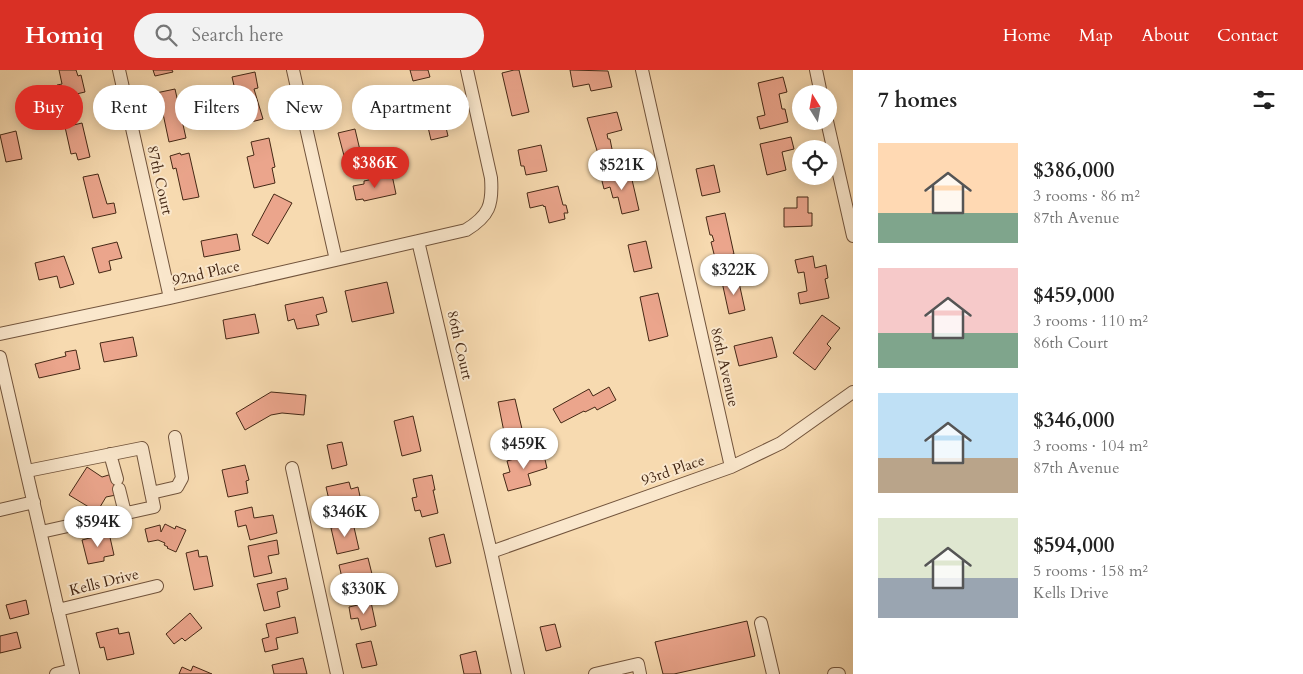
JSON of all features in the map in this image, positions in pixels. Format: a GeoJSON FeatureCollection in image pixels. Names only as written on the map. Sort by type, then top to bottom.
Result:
{"type":"FeatureCollection","features":[{"type":"Feature","properties":{"kind":"street","name":"87th Court"},"geometry":{"type":"LineString","coordinates":[[119,70],[170,298]]}},
{"type":"Feature","properties":{"kind":"street"},"geometry":{"type":"LineString","coordinates":[[293,70],[336,260]]}},
{"type":"Feature","properties":{"kind":"street"},"geometry":{"type":"LineString","coordinates":[[418,241],[466,230],[483,218],[491,201],[491,178],[467,70]]}},
{"type":"Feature","properties":{"kind":"street","name":"86th Avenue"},"geometry":{"type":"LineString","coordinates":[[642,70],[731,467]]}},
{"type":"Feature","properties":{"kind":"street"},"geometry":{"type":"LineString","coordinates":[[816,70],[819,85]]}},
{"type":"Feature","properties":{"kind":"street"},"geometry":{"type":"LineString","coordinates":[[829,130],[853,236]]}},
{"type":"Feature","properties":{"kind":"street","name":"92nd Place"},"geometry":{"type":"LineString","coordinates":[[0,334],[170,298],[418,241]]}},
{"type":"Feature","properties":{"kind":"street","name":"86th Court"},"geometry":{"type":"LineString","coordinates":[[418,241],[518,674]]}},
{"type":"Feature","properties":{"kind":"street"},"geometry":{"type":"LineString","coordinates":[[0,357],[3,387],[27,471],[72,672],[56,674]]}},
{"type":"Feature","properties":{"kind":"street","name":"93rd Place"},"geometry":{"type":"LineString","coordinates":[[491,552],[731,467],[781,443],[853,392]]}},
{"type":"Feature","properties":{"kind":"street"},"geometry":{"type":"LineString","coordinates":[[152,493],[177,488],[182,478],[175,437]]}},
{"type":"Feature","properties":{"kind":"street"},"geometry":{"type":"LineString","coordinates":[[27,471],[142,448],[154,507],[41,532]]}},
{"type":"Feature","properties":{"kind":"street"},"geometry":{"type":"LineString","coordinates":[[110,454],[125,513]]}},
{"type":"Feature","properties":{"kind":"street"},"geometry":{"type":"LineString","coordinates":[[292,468],[337,674]]}},
{"type":"Feature","properties":{"kind":"street"},"geometry":{"type":"LineString","coordinates":[[0,510],[34,502]]}},
{"type":"Feature","properties":{"kind":"street","name":"Kells Drive"},"geometry":{"type":"LineString","coordinates":[[58,610],[157,586]]}},
{"type":"Feature","properties":{"kind":"street"},"geometry":{"type":"LineString","coordinates":[[761,623],[773,674]]}},
{"type":"Feature","properties":{"kind":"street"},"geometry":{"type":"LineString","coordinates":[[595,674],[638,664],[640,674]]}},
{"type":"Feature","properties":{"kind":"street"},"geometry":{"type":"LineString","coordinates":[[834,674],[839,674]]}},
{"type":"Feature","properties":{"kind":"building"},"geometry":{"type":"Polygon","coordinates":[[[59,70],[76,70],[78,76],[81,75],[85,92],[83,92],[83,85],[57,85],[62,84],[59,70]]]}},
{"type":"Feature","properties":{"kind":"building"},"geometry":{"type":"Polygon","coordinates":[[[153,70],[172,70],[173,72],[155,76],[153,70]]]}},
{"type":"Feature","properties":{"kind":"building"},"geometry":{"type":"Polygon","coordinates":[[[410,70],[428,70],[430,77],[413,81],[410,70]]]}},
{"type":"Feature","properties":{"kind":"building"},"geometry":{"type":"Polygon","coordinates":[[[519,70],[529,112],[512,116],[502,73],[519,70]]]}},
{"type":"Feature","properties":{"kind":"building"},"geometry":{"type":"Polygon","coordinates":[[[570,70],[608,71],[612,87],[591,91],[589,84],[573,87],[570,70]]]}},
{"type":"Feature","properties":{"kind":"building"},"geometry":{"type":"Polygon","coordinates":[[[255,72],[257,85],[234,85],[232,77],[255,72]]]}},
{"type":"Feature","properties":{"kind":"building"},"geometry":{"type":"Polygon","coordinates":[[[783,77],[787,92],[779,94],[782,109],[785,109],[788,122],[760,129],[757,117],[765,115],[758,83],[783,77]]]}},
{"type":"Feature","properties":{"kind":"building"},"geometry":{"type":"Polygon","coordinates":[[[175,89],[175,130],[184,130],[186,138],[169,142],[165,123],[165,91],[175,89]]]}},
{"type":"Feature","properties":{"kind":"building"},"geometry":{"type":"Polygon","coordinates":[[[258,102],[263,119],[258,120],[258,102]]]}},
{"type":"Feature","properties":{"kind":"building"},"geometry":{"type":"Polygon","coordinates":[[[617,112],[622,130],[607,134],[613,154],[599,157],[587,118],[617,112]]]}},
{"type":"Feature","properties":{"kind":"building"},"geometry":{"type":"Polygon","coordinates":[[[83,127],[90,157],[78,160],[76,153],[71,154],[66,130],[83,130],[83,127]]]}},
{"type":"Feature","properties":{"kind":"building"},"geometry":{"type":"Polygon","coordinates":[[[355,130],[363,163],[347,167],[338,133],[355,130]]]}},
{"type":"Feature","properties":{"kind":"building"},"geometry":{"type":"Polygon","coordinates":[[[429,130],[447,130],[448,136],[431,140],[429,130]]]}},
{"type":"Feature","properties":{"kind":"building"},"geometry":{"type":"Polygon","coordinates":[[[16,131],[22,159],[6,162],[0,135],[16,131]]]}},
{"type":"Feature","properties":{"kind":"building"},"geometry":{"type":"Polygon","coordinates":[[[791,137],[792,150],[782,152],[786,170],[767,175],[760,144],[791,137]]]}},
{"type":"Feature","properties":{"kind":"building"},"geometry":{"type":"Polygon","coordinates":[[[269,138],[275,167],[272,168],[275,183],[254,188],[247,157],[254,155],[251,142],[269,138]]]}},
{"type":"Feature","properties":{"kind":"building"},"geometry":{"type":"Polygon","coordinates":[[[541,145],[547,171],[526,175],[524,166],[521,166],[518,150],[541,145]]]}},
{"type":"Feature","properties":{"kind":"building"},"geometry":{"type":"Polygon","coordinates":[[[180,153],[181,155],[189,153],[199,197],[183,200],[176,168],[173,169],[170,156],[180,153]]]}},
{"type":"Feature","properties":{"kind":"building"},"geometry":{"type":"Polygon","coordinates":[[[714,165],[720,192],[702,196],[696,169],[714,165]]]}},
{"type":"Feature","properties":{"kind":"building"},"geometry":{"type":"Polygon","coordinates":[[[630,171],[639,210],[622,214],[618,197],[613,198],[610,187],[604,189],[601,177],[630,171]]]}},
{"type":"Feature","properties":{"kind":"building"},"geometry":{"type":"Polygon","coordinates":[[[98,174],[107,204],[114,203],[116,213],[93,218],[83,177],[98,174]]]}},
{"type":"Feature","properties":{"kind":"building"},"geometry":{"type":"Polygon","coordinates":[[[392,175],[396,194],[364,201],[363,199],[356,200],[353,186],[364,184],[364,181],[392,175]]]}},
{"type":"Feature","properties":{"kind":"building"},"geometry":{"type":"Polygon","coordinates":[[[558,186],[563,205],[566,205],[568,213],[564,213],[565,219],[549,223],[545,206],[530,208],[527,193],[558,186]]]}},
{"type":"Feature","properties":{"kind":"building"},"geometry":{"type":"Polygon","coordinates":[[[274,194],[292,203],[268,244],[252,235],[274,194]]]}},
{"type":"Feature","properties":{"kind":"building"},"geometry":{"type":"Polygon","coordinates":[[[797,197],[808,197],[808,213],[812,213],[812,226],[784,227],[784,208],[797,208],[797,197]]]}},
{"type":"Feature","properties":{"kind":"building"},"geometry":{"type":"Polygon","coordinates":[[[725,213],[734,254],[715,258],[711,242],[714,241],[712,235],[710,235],[706,217],[725,213]]]}},
{"type":"Feature","properties":{"kind":"building"},"geometry":{"type":"Polygon","coordinates":[[[237,234],[240,250],[204,257],[201,241],[237,234]]]}},
{"type":"Feature","properties":{"kind":"building"},"geometry":{"type":"Polygon","coordinates":[[[646,241],[652,268],[634,272],[628,245],[646,241]]]}},
{"type":"Feature","properties":{"kind":"building"},"geometry":{"type":"Polygon","coordinates":[[[117,242],[122,258],[109,261],[111,270],[99,273],[92,248],[117,242]]]}},
{"type":"Feature","properties":{"kind":"building"},"geometry":{"type":"Polygon","coordinates":[[[64,256],[74,284],[60,288],[57,276],[39,280],[35,263],[64,256]]]}},
{"type":"Feature","properties":{"kind":"building"},"geometry":{"type":"Polygon","coordinates":[[[813,256],[815,268],[826,265],[828,278],[825,279],[829,298],[800,304],[798,293],[807,291],[804,272],[798,273],[795,260],[813,256]]]}},
{"type":"Feature","properties":{"kind":"building"},"geometry":{"type":"Polygon","coordinates":[[[738,278],[745,310],[729,314],[722,282],[738,278]]]}},
{"type":"Feature","properties":{"kind":"building"},"geometry":{"type":"Polygon","coordinates":[[[387,282],[394,313],[352,322],[345,291],[387,282]]]}},
{"type":"Feature","properties":{"kind":"building"},"geometry":{"type":"Polygon","coordinates":[[[658,293],[668,336],[649,341],[640,297],[658,293]]]}},
{"type":"Feature","properties":{"kind":"building"},"geometry":{"type":"Polygon","coordinates":[[[323,297],[327,312],[316,315],[319,325],[297,329],[294,319],[288,321],[285,305],[323,297]]]}},
{"type":"Feature","properties":{"kind":"building"},"geometry":{"type":"Polygon","coordinates":[[[255,314],[259,333],[226,339],[223,320],[255,314]]]}},
{"type":"Feature","properties":{"kind":"building"},"geometry":{"type":"Polygon","coordinates":[[[822,315],[840,328],[827,344],[831,348],[815,370],[793,353],[822,315]]]}},
{"type":"Feature","properties":{"kind":"building"},"geometry":{"type":"Polygon","coordinates":[[[133,337],[137,356],[104,362],[100,343],[133,337]]]}},
{"type":"Feature","properties":{"kind":"building"},"geometry":{"type":"Polygon","coordinates":[[[772,337],[777,357],[739,366],[734,346],[772,337]]]}},
{"type":"Feature","properties":{"kind":"building"},"geometry":{"type":"Polygon","coordinates":[[[76,350],[80,369],[39,378],[35,364],[66,356],[65,352],[76,350]]]}},
{"type":"Feature","properties":{"kind":"building"},"geometry":{"type":"Polygon","coordinates":[[[609,387],[616,400],[597,410],[595,407],[561,423],[553,409],[589,389],[593,396],[609,387]]]}},
{"type":"Feature","properties":{"kind":"building"},"geometry":{"type":"Polygon","coordinates":[[[271,392],[306,395],[304,415],[282,413],[271,415],[245,430],[236,413],[271,392]]]}},
{"type":"Feature","properties":{"kind":"building"},"geometry":{"type":"Polygon","coordinates":[[[515,399],[522,429],[504,432],[498,402],[515,399]]]}},
{"type":"Feature","properties":{"kind":"building"},"geometry":{"type":"Polygon","coordinates":[[[413,416],[421,451],[402,456],[394,421],[413,416]]]}},
{"type":"Feature","properties":{"kind":"building"},"geometry":{"type":"Polygon","coordinates":[[[342,442],[347,465],[332,469],[327,445],[342,442]]]}},
{"type":"Feature","properties":{"kind":"building"},"geometry":{"type":"Polygon","coordinates":[[[543,451],[547,468],[528,474],[531,485],[508,491],[503,474],[510,472],[507,461],[543,451]]]}},
{"type":"Feature","properties":{"kind":"building"},"geometry":{"type":"Polygon","coordinates":[[[245,465],[249,480],[246,481],[248,493],[228,497],[222,470],[245,465]]]}},
{"type":"Feature","properties":{"kind":"building"},"geometry":{"type":"Polygon","coordinates":[[[87,467],[102,477],[112,474],[116,495],[106,497],[97,512],[69,495],[87,467]]]}},
{"type":"Feature","properties":{"kind":"building"},"geometry":{"type":"Polygon","coordinates":[[[432,475],[438,513],[422,517],[420,510],[415,511],[412,498],[417,497],[413,479],[432,475]]]}},
{"type":"Feature","properties":{"kind":"building"},"geometry":{"type":"Polygon","coordinates":[[[349,482],[351,489],[358,487],[361,501],[354,502],[357,515],[329,521],[325,504],[340,501],[340,498],[329,500],[326,487],[349,482]]]}},
{"type":"Feature","properties":{"kind":"building"},"geometry":{"type":"Polygon","coordinates":[[[252,507],[254,518],[273,515],[277,533],[250,540],[246,525],[238,527],[235,511],[252,507]]]}},
{"type":"Feature","properties":{"kind":"building"},"geometry":{"type":"Polygon","coordinates":[[[353,523],[359,549],[337,554],[331,528],[353,523]]]}},
{"type":"Feature","properties":{"kind":"building"},"geometry":{"type":"Polygon","coordinates":[[[165,524],[175,529],[176,526],[186,530],[176,552],[167,548],[164,545],[165,543],[158,540],[148,542],[145,529],[160,525],[161,532],[165,524]]]}},
{"type":"Feature","properties":{"kind":"building"},"geometry":{"type":"Polygon","coordinates":[[[109,533],[114,555],[104,557],[104,561],[88,564],[82,540],[109,533]]]}},
{"type":"Feature","properties":{"kind":"building"},"geometry":{"type":"Polygon","coordinates":[[[444,534],[451,563],[436,567],[429,538],[444,534]]]}},
{"type":"Feature","properties":{"kind":"building"},"geometry":{"type":"Polygon","coordinates":[[[277,540],[279,554],[268,556],[272,573],[254,577],[248,546],[277,540]]]}},
{"type":"Feature","properties":{"kind":"building"},"geometry":{"type":"Polygon","coordinates":[[[198,550],[199,557],[207,556],[213,586],[194,590],[186,553],[198,550]]]}},
{"type":"Feature","properties":{"kind":"building"},"geometry":{"type":"Polygon","coordinates":[[[368,558],[375,586],[358,590],[355,579],[343,582],[339,565],[368,558]]]}},
{"type":"Feature","properties":{"kind":"building"},"geometry":{"type":"Polygon","coordinates":[[[286,578],[288,589],[277,592],[280,607],[264,611],[257,584],[286,578]]]}},
{"type":"Feature","properties":{"kind":"building"},"geometry":{"type":"Polygon","coordinates":[[[26,600],[29,614],[10,619],[6,605],[26,600]]]}},
{"type":"Feature","properties":{"kind":"building"},"geometry":{"type":"Polygon","coordinates":[[[371,602],[376,626],[361,630],[358,618],[351,619],[349,607],[371,602]]]}},
{"type":"Feature","properties":{"kind":"building"},"geometry":{"type":"Polygon","coordinates":[[[190,613],[202,628],[185,641],[182,638],[174,644],[166,634],[190,613]]]}},
{"type":"Feature","properties":{"kind":"building"},"geometry":{"type":"Polygon","coordinates":[[[295,617],[298,633],[276,638],[278,649],[265,652],[262,639],[269,637],[266,624],[295,617]]]}},
{"type":"Feature","properties":{"kind":"building"},"geometry":{"type":"Polygon","coordinates":[[[747,621],[755,656],[674,674],[663,674],[655,642],[747,621]]]}},
{"type":"Feature","properties":{"kind":"building"},"geometry":{"type":"Polygon","coordinates":[[[555,624],[561,647],[546,651],[540,627],[555,624]]]}},
{"type":"Feature","properties":{"kind":"building"},"geometry":{"type":"Polygon","coordinates":[[[118,628],[119,634],[129,632],[134,654],[107,660],[104,647],[100,648],[96,633],[118,628]]]}},
{"type":"Feature","properties":{"kind":"building"},"geometry":{"type":"Polygon","coordinates":[[[17,632],[21,648],[0,653],[0,636],[17,632]]]}},
{"type":"Feature","properties":{"kind":"building"},"geometry":{"type":"Polygon","coordinates":[[[371,641],[377,665],[362,668],[356,644],[371,641]]]}},
{"type":"Feature","properties":{"kind":"building"},"geometry":{"type":"Polygon","coordinates":[[[476,651],[481,674],[464,674],[460,655],[476,651]]]}},
{"type":"Feature","properties":{"kind":"building"},"geometry":{"type":"Polygon","coordinates":[[[303,658],[307,674],[274,674],[272,665],[303,658]]]}},
{"type":"Feature","properties":{"kind":"building"},"geometry":{"type":"Polygon","coordinates":[[[193,666],[212,674],[179,674],[182,667],[191,671],[193,666]]]}}]}
